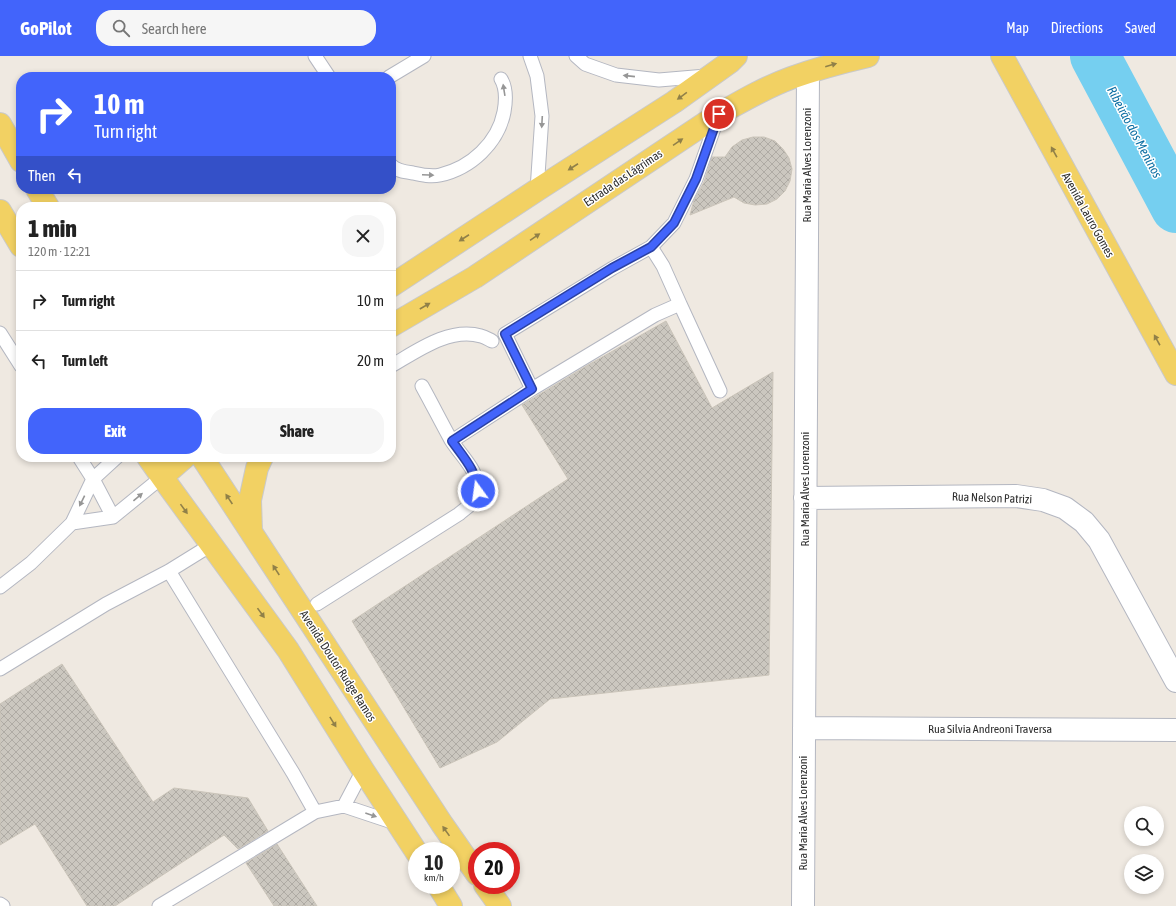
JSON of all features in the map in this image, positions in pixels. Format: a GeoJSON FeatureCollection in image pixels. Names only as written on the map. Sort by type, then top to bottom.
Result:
{"type":"FeatureCollection","features":[{"type":"Feature","properties":{"kind":"main road"},"geometry":{"type":"LineString","coordinates":[[396,283],[674,102],[736,56]]}},
{"type":"Feature","properties":{"kind":"main road","name":"Estrada das Lágrimas"},"geometry":{"type":"LineString","coordinates":[[396,323],[475,277],[719,114],[776,84],[791,78],[828,65],[868,56]]}},
{"type":"Feature","properties":{"kind":"main road","name":"Avenida Lauro Gomes"},"geometry":{"type":"LineString","coordinates":[[1002,56],[1176,374]]}},
{"type":"Feature","properties":{"kind":"main road"},"geometry":{"type":"LineString","coordinates":[[0,124],[16,152]]}},
{"type":"Feature","properties":{"kind":"main road"},"geometry":{"type":"LineString","coordinates":[[0,211],[16,238]]}},
{"type":"Feature","properties":{"kind":"main road"},"geometry":{"type":"LineString","coordinates":[[152,462],[288,650],[410,842]]}},
{"type":"Feature","properties":{"kind":"main road"},"geometry":{"type":"LineString","coordinates":[[162,477],[179,462]]}},
{"type":"Feature","properties":{"kind":"main road","name":"Avenida Doutor Rudge Ramos"},"geometry":{"type":"LineString","coordinates":[[205,462],[337,665],[468,861]]}},
{"type":"Feature","properties":{"kind":"main road"},"geometry":{"type":"LineString","coordinates":[[251,531],[250,500],[260,462]]}},
{"type":"Feature","properties":{"kind":"main road"},"geometry":{"type":"LineString","coordinates":[[444,894],[451,906]]}},
{"type":"Feature","properties":{"kind":"main road"},"geometry":{"type":"LineString","coordinates":[[491,894],[500,906]]}},
{"type":"Feature","properties":{"kind":"street","name":"Rua Maria Alves Lorenzoni"},"geometry":{"type":"LineString","coordinates":[[803,906],[808,73]]}},
{"type":"Feature","properties":{"kind":"street","name":"Rua Nelson Patrizi"},"geometry":{"type":"LineString","coordinates":[[805,498],[1016,496],[1043,500],[1065,508],[1084,522],[1099,540],[1176,682]]}},
{"type":"Feature","properties":{"kind":"street","name":"Rua Silvia Andreoni Traversa"},"geometry":{"type":"LineString","coordinates":[[804,728],[1176,730]]}},
{"type":"Feature","properties":{"kind":"lane"},"geometry":{"type":"LineString","coordinates":[[315,56],[326,72]]}},
{"type":"Feature","properties":{"kind":"lane"},"geometry":{"type":"LineString","coordinates":[[396,73],[424,56]]}},
{"type":"Feature","properties":{"kind":"lane"},"geometry":{"type":"LineString","coordinates":[[530,56],[537,76],[542,116],[537,190]]}},
{"type":"Feature","properties":{"kind":"lane"},"geometry":{"type":"LineString","coordinates":[[576,56],[585,64],[616,75],[659,80],[710,76]]}},
{"type":"Feature","properties":{"kind":"lane"},"geometry":{"type":"LineString","coordinates":[[396,169],[427,176],[440,175],[453,170],[476,157],[490,144],[500,127],[505,107],[506,93],[501,79]]}},
{"type":"Feature","properties":{"kind":"lane"},"geometry":{"type":"LineString","coordinates":[[532,389],[505,334],[612,268],[651,247],[674,223],[696,179],[719,114]]}},
{"type":"Feature","properties":{"kind":"lane"},"geometry":{"type":"LineString","coordinates":[[651,247],[664,266],[720,390]]}},
{"type":"Feature","properties":{"kind":"lane"},"geometry":{"type":"LineString","coordinates":[[452,441],[532,389],[655,315],[680,304]]}},
{"type":"Feature","properties":{"kind":"lane"},"geometry":{"type":"LineString","coordinates":[[0,333],[16,358]]}},
{"type":"Feature","properties":{"kind":"lane"},"geometry":{"type":"LineString","coordinates":[[396,363],[421,348],[439,340],[456,335],[472,334],[482,336],[492,341]]}},
{"type":"Feature","properties":{"kind":"lane"},"geometry":{"type":"LineString","coordinates":[[317,604],[459,514],[474,502],[478,491],[477,480],[470,465],[452,441],[422,386]]}},
{"type":"Feature","properties":{"kind":"lane"},"geometry":{"type":"LineString","coordinates":[[82,462],[113,517]]}},
{"type":"Feature","properties":{"kind":"lane"},"geometry":{"type":"LineString","coordinates":[[0,587],[31,563],[72,523],[93,479],[112,462]]}},
{"type":"Feature","properties":{"kind":"lane"},"geometry":{"type":"LineString","coordinates":[[72,523],[113,517],[162,477]]}},
{"type":"Feature","properties":{"kind":"lane"},"geometry":{"type":"LineString","coordinates":[[0,669],[106,604],[169,571],[211,544]]}},
{"type":"Feature","properties":{"kind":"lane"},"geometry":{"type":"LineString","coordinates":[[169,571],[289,766],[314,812]]}},
{"type":"Feature","properties":{"kind":"lane"},"geometry":{"type":"LineString","coordinates":[[344,806],[364,770]]}},
{"type":"Feature","properties":{"kind":"lane"},"geometry":{"type":"LineString","coordinates":[[159,906],[314,812],[344,806],[398,824]]}},
{"type":"Feature","properties":{"kind":"building"},"geometry":{"type":"Polygon","coordinates":[[[753,137],[764,137],[775,141],[789,158],[792,169],[790,181],[785,191],[777,199],[767,204],[755,205],[744,203],[734,197],[690,215],[694,200],[704,182],[712,157],[725,157],[732,147],[742,140],[753,137]]]}},
{"type":"Feature","properties":{"kind":"building"},"geometry":{"type":"Polygon","coordinates":[[[666,321],[712,408],[773,372],[769,675],[550,699],[497,742],[440,768],[352,621],[568,479],[522,405],[588,365],[666,321]]]}},
{"type":"Feature","properties":{"kind":"building"},"geometry":{"type":"Polygon","coordinates":[[[62,664],[153,802],[174,788],[248,798],[268,831],[238,849],[224,835],[115,906],[87,906],[35,824],[0,845],[0,704],[62,664]]]}},
{"type":"Feature","properties":{"kind":"building"},"geometry":{"type":"Polygon","coordinates":[[[277,844],[317,906],[274,906],[246,863],[277,844]]]}},
{"type":"Feature","properties":{"kind":"waterway","name":"Ribeirão dos Meninos"},"geometry":{"type":"LineString","coordinates":[[1095,56],[1176,208]]}},
{"type":"Feature","properties":{"kind":"route"},"geometry":{"type":"LineString","coordinates":[[478,491],[477,480],[470,465],[452,441],[532,389],[505,334],[612,268],[651,247],[674,223],[696,179],[719,114]]}}]}
